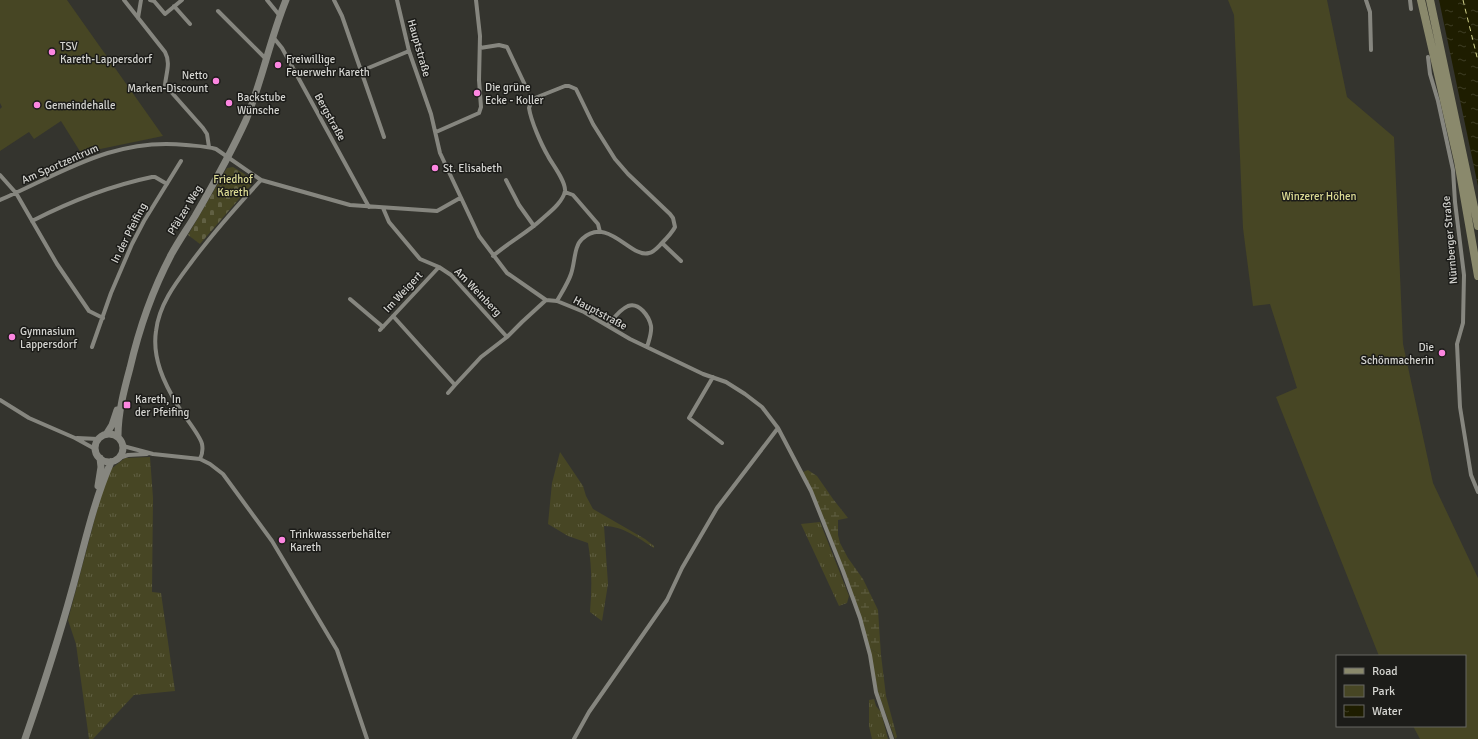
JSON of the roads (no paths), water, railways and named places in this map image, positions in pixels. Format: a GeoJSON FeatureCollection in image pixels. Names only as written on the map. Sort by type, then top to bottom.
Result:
{"type":"FeatureCollection","features":[{"type":"Feature","properties":{"kind":"main road"},"geometry":{"type":"LineString","coordinates":[[1422,0],[1458,161],[1478,276]]}},
{"type":"Feature","properties":{"kind":"main road"},"geometry":{"type":"LineString","coordinates":[[1430,0],[1478,226]]}},
{"type":"Feature","properties":{"kind":"street"},"geometry":{"type":"LineString","coordinates":[[124,0],[165,52],[168,59],[165,85],[172,95],[203,128],[207,134],[209,147]]}},
{"type":"Feature","properties":{"kind":"street"},"geometry":{"type":"LineString","coordinates":[[138,18],[141,0]]}},
{"type":"Feature","properties":{"kind":"street"},"geometry":{"type":"LineString","coordinates":[[150,0],[154,1],[165,14],[182,0]]}},
{"type":"Feature","properties":{"kind":"street"},"geometry":{"type":"LineString","coordinates":[[267,0],[280,16]]}},
{"type":"Feature","properties":{"kind":"street","name":"Pfälzer Weg"},"geometry":{"type":"LineString","coordinates":[[123,395],[140,328],[156,287],[172,254],[227,157],[245,120],[256,94],[273,36],[286,0]]}},
{"type":"Feature","properties":{"kind":"street"},"geometry":{"type":"LineString","coordinates":[[334,0],[342,16],[384,137]]}},
{"type":"Feature","properties":{"kind":"street","name":"Hauptstraße"},"geometry":{"type":"LineString","coordinates":[[397,0],[410,51],[431,114],[440,153],[479,236],[507,273],[546,300],[557,301],[584,312],[630,339],[703,374],[726,382],[762,407],[778,428],[811,491],[853,598],[870,655],[876,692],[892,739]]}},
{"type":"Feature","properties":{"kind":"street"},"geometry":{"type":"LineString","coordinates":[[436,132],[479,113],[481,107],[478,80],[480,36],[476,0]]}},
{"type":"Feature","properties":{"kind":"street"},"geometry":{"type":"LineString","coordinates":[[1366,0],[1370,12],[1371,50]]}},
{"type":"Feature","properties":{"kind":"street"},"geometry":{"type":"LineString","coordinates":[[1410,0],[1411,9]]}},
{"type":"Feature","properties":{"kind":"street"},"geometry":{"type":"LineString","coordinates":[[174,6],[190,24]]}},
{"type":"Feature","properties":{"kind":"street"},"geometry":{"type":"LineString","coordinates":[[218,11],[266,59]]}},
{"type":"Feature","properties":{"kind":"street","name":"Bergstraße"},"geometry":{"type":"LineString","coordinates":[[273,36],[282,48],[369,207]]}},
{"type":"Feature","properties":{"kind":"street"},"geometry":{"type":"LineString","coordinates":[[480,48],[499,45],[507,47],[525,85]]}},
{"type":"Feature","properties":{"kind":"street"},"geometry":{"type":"LineString","coordinates":[[361,71],[410,51]]}},
{"type":"Feature","properties":{"kind":"street","name":"Nürnberger Straße"},"geometry":{"type":"LineString","coordinates":[[1428,57],[1430,74],[1438,101],[1453,170],[1455,202],[1464,275],[1463,322],[1457,344],[1460,407],[1471,475],[1478,492]]}},
{"type":"Feature","properties":{"kind":"street"},"geometry":{"type":"LineString","coordinates":[[493,256],[505,245],[534,226],[559,201],[565,192],[564,183],[543,146],[529,108],[532,100],[535,98],[569,86],[573,87],[578,92],[593,124],[615,159],[673,218],[675,223],[673,230],[662,243],[653,252],[644,254],[614,236],[600,232],[587,235],[579,243],[571,275],[557,301]]}},
{"type":"Feature","properties":{"kind":"street","name":"Am Sportzentrum"},"geometry":{"type":"LineString","coordinates":[[0,200],[81,162],[107,152],[157,144],[175,144],[216,149],[260,180],[350,205],[437,211],[460,198]]}},
{"type":"Feature","properties":{"kind":"street","name":"In der Pfeifing"},"geometry":{"type":"LineString","coordinates":[[92,347],[103,318],[110,293],[132,244],[144,221],[181,161]]}},
{"type":"Feature","properties":{"kind":"street","name":"Am Sportzentrum"},"geometry":{"type":"LineString","coordinates":[[0,175],[16,193]]}},
{"type":"Feature","properties":{"kind":"street"},"geometry":{"type":"LineString","coordinates":[[32,221],[57,208],[90,194],[115,186],[152,177],[155,177],[167,184]]}},
{"type":"Feature","properties":{"kind":"street"},"geometry":{"type":"LineString","coordinates":[[200,459],[202,444],[175,402],[161,374],[157,361],[156,331],[160,312],[177,282],[207,240],[260,180]]}},
{"type":"Feature","properties":{"kind":"street"},"geometry":{"type":"LineString","coordinates":[[506,180],[519,205],[534,226]]}},
{"type":"Feature","properties":{"kind":"street"},"geometry":{"type":"LineString","coordinates":[[565,192],[573,195],[598,224],[600,232]]}},
{"type":"Feature","properties":{"kind":"street"},"geometry":{"type":"LineString","coordinates":[[16,193],[57,264],[89,311],[103,318]]}},
{"type":"Feature","properties":{"kind":"street","name":"Am Weinberg"},"geometry":{"type":"LineString","coordinates":[[382,208],[389,222],[420,259],[439,267],[451,276],[507,337]]}},
{"type":"Feature","properties":{"kind":"street"},"geometry":{"type":"LineString","coordinates":[[662,243],[681,261]]}},
{"type":"Feature","properties":{"kind":"street","name":"Im Weigert"},"geometry":{"type":"LineString","coordinates":[[350,299],[381,329],[439,267]]}},
{"type":"Feature","properties":{"kind":"street"},"geometry":{"type":"LineString","coordinates":[[448,393],[481,357],[507,337],[546,300]]}},
{"type":"Feature","properties":{"kind":"street"},"geometry":{"type":"LineString","coordinates":[[608,325],[616,315],[629,305],[636,305],[643,310],[651,326],[651,335],[647,347]]}},
{"type":"Feature","properties":{"kind":"street"},"geometry":{"type":"LineString","coordinates":[[393,316],[455,385]]}},
{"type":"Feature","properties":{"kind":"street"},"geometry":{"type":"LineString","coordinates":[[713,377],[689,418],[722,443]]}},
{"type":"Feature","properties":{"kind":"street"},"geometry":{"type":"LineString","coordinates":[[95,449],[98,439],[107,433],[112,425],[123,395]]}},
{"type":"Feature","properties":{"kind":"street"},"geometry":{"type":"LineString","coordinates":[[119,458],[122,455],[124,446],[118,436],[118,426],[123,395]]}},
{"type":"Feature","properties":{"kind":"street"},"geometry":{"type":"LineString","coordinates":[[0,400],[29,418],[95,449],[100,458],[101,467],[95,504]]}},
{"type":"Feature","properties":{"kind":"street"},"geometry":{"type":"LineString","coordinates":[[574,739],[593,707],[666,600],[682,568],[717,508],[778,428]]}},
{"type":"Feature","properties":{"kind":"street"},"geometry":{"type":"LineString","coordinates":[[107,433],[118,436]]}},
{"type":"Feature","properties":{"kind":"street"},"geometry":{"type":"LineString","coordinates":[[74,438],[98,439]]}},
{"type":"Feature","properties":{"kind":"street"},"geometry":{"type":"LineString","coordinates":[[124,446],[153,454]]}},
{"type":"Feature","properties":{"kind":"street"},"geometry":{"type":"LineString","coordinates":[[100,458],[111,462],[128,455],[153,454],[200,459],[210,464],[223,474],[272,541],[337,650],[367,739]]}},
{"type":"Feature","properties":{"kind":"street"},"geometry":{"type":"LineString","coordinates":[[25,739],[59,638],[95,504],[111,462]]}},
{"type":"Feature","properties":{"kind":"water"},"geometry":{"type":"Polygon","coordinates":[[[1439,0],[1478,0],[1478,186],[1439,0]]]}},
{"type":"Feature","properties":{"kind":"place","name":"TSV Kareth-Lappersdorf"},"geometry":{"type":"Point","coordinates":[52,52]}},
{"type":"Feature","properties":{"kind":"place","name":"Freiwillige Feuerwehr Kareth"},"geometry":{"type":"Point","coordinates":[278,65]}},
{"type":"Feature","properties":{"kind":"place","name":"Netto Marken-Discount"},"geometry":{"type":"Point","coordinates":[216,81]}},
{"type":"Feature","properties":{"kind":"place","name":"Die grüne Ecke - Koller"},"geometry":{"type":"Point","coordinates":[477,93]}},
{"type":"Feature","properties":{"kind":"place","name":"Backstube Wünsche"},"geometry":{"type":"Point","coordinates":[229,103]}},
{"type":"Feature","properties":{"kind":"place","name":"Gemeindehalle"},"geometry":{"type":"Point","coordinates":[37,105]}},
{"type":"Feature","properties":{"kind":"place","name":"St. Elisabeth"},"geometry":{"type":"Point","coordinates":[435,168]}},
{"type":"Feature","properties":{"kind":"place","name":"Gymnasium Lappersdorf"},"geometry":{"type":"Point","coordinates":[12,337]}},
{"type":"Feature","properties":{"kind":"place","name":"Die Schönmacherin"},"geometry":{"type":"Point","coordinates":[1442,353]}},
{"type":"Feature","properties":{"kind":"place","name":"Kareth, In der Pfeifing"},"geometry":{"type":"Point","coordinates":[127,405]}},
{"type":"Feature","properties":{"kind":"place","name":"Trinkwassserbehälter Kareth"},"geometry":{"type":"Point","coordinates":[282,540]}},
{"type":"Feature","properties":{"kind":"park label","name":"Friedhof Kareth"},"geometry":{"type":"Point","coordinates":[233,185]}},
{"type":"Feature","properties":{"kind":"park label","name":"Winzerer Höhen"},"geometry":{"type":"Point","coordinates":[1319,196]}}]}
